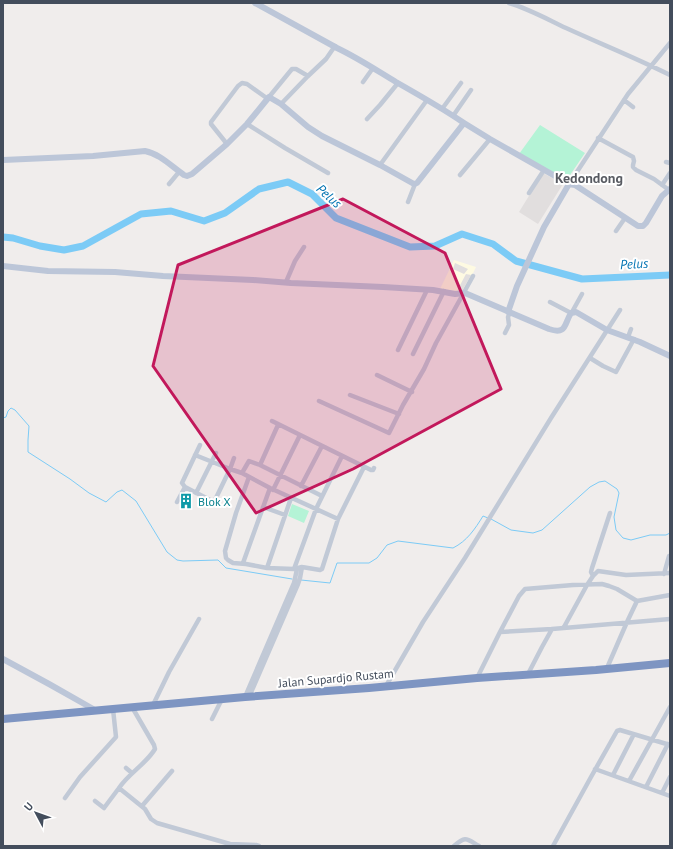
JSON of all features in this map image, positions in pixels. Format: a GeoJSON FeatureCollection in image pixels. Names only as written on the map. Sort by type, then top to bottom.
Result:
{"type":"FeatureCollection","features":[{"type":"Feature","properties":{"kind":"highway","name":"Jalan Supardjo Rustam"},"geometry":{"type":"LineString","coordinates":[[3,719],[223,699],[670,663]]}},
{"type":"Feature","properties":{"kind":"street"},"geometry":{"type":"LineString","coordinates":[[254,3],[335,46],[490,139],[569,184],[575,185],[638,226],[643,226],[662,196],[669,190],[654,179],[634,169],[633,157],[598,138]]}},
{"type":"Feature","properties":{"kind":"street"},"geometry":{"type":"LineString","coordinates":[[509,3],[542,16],[670,75]]}},
{"type":"Feature","properties":{"kind":"street"},"geometry":{"type":"LineString","coordinates":[[505,333],[509,325],[508,316],[517,286],[544,227],[569,184],[624,100],[670,43]]}},
{"type":"Feature","properties":{"kind":"street"},"geometry":{"type":"LineString","coordinates":[[281,104],[326,59],[335,46]]}},
{"type":"Feature","properties":{"kind":"street"},"geometry":{"type":"LineString","coordinates":[[363,82],[373,68]]}},
{"type":"Feature","properties":{"kind":"street"},"geometry":{"type":"LineString","coordinates":[[3,160],[86,156],[144,151],[151,152],[160,157],[185,176],[192,174],[227,144],[247,124],[292,69],[296,69],[308,76]]}},
{"type":"Feature","properties":{"kind":"street"},"geometry":{"type":"LineString","coordinates":[[227,144],[211,122],[238,86],[242,83],[247,84],[268,98],[281,104],[308,127],[322,136],[380,165],[412,184],[415,184]]}},
{"type":"Feature","properties":{"kind":"street"},"geometry":{"type":"LineString","coordinates":[[442,109],[461,83]]}},
{"type":"Feature","properties":{"kind":"street"},"geometry":{"type":"LineString","coordinates":[[367,119],[398,84]]}},
{"type":"Feature","properties":{"kind":"street"},"geometry":{"type":"LineString","coordinates":[[453,116],[472,90]]}},
{"type":"Feature","properties":{"kind":"street"},"geometry":{"type":"LineString","coordinates":[[380,165],[427,100]]}},
{"type":"Feature","properties":{"kind":"street"},"geometry":{"type":"LineString","coordinates":[[624,100],[633,107]]}},
{"type":"Feature","properties":{"kind":"street"},"geometry":{"type":"LineString","coordinates":[[408,202],[415,184],[464,123]]}},
{"type":"Feature","properties":{"kind":"street"},"geometry":{"type":"LineString","coordinates":[[247,124],[328,173]]}},
{"type":"Feature","properties":{"kind":"street"},"geometry":{"type":"LineString","coordinates":[[460,175],[490,139]]}},
{"type":"Feature","properties":{"kind":"street"},"geometry":{"type":"LineString","coordinates":[[529,193],[544,170]]}},
{"type":"Feature","properties":{"kind":"street"},"geometry":{"type":"LineString","coordinates":[[169,184],[179,172]]}},
{"type":"Feature","properties":{"kind":"street"},"geometry":{"type":"LineString","coordinates":[[662,185],[670,173]]}},
{"type":"Feature","properties":{"kind":"street"},"geometry":{"type":"LineString","coordinates":[[616,230],[625,218]]}},
{"type":"Feature","properties":{"kind":"street"},"geometry":{"type":"LineString","coordinates":[[286,282],[295,261],[304,247]]}},
{"type":"Feature","properties":{"kind":"street"},"geometry":{"type":"LineString","coordinates":[[3,266],[48,270],[383,286],[444,291],[455,294],[465,293],[558,332],[564,328],[582,294]]}},
{"type":"Feature","properties":{"kind":"street"},"geometry":{"type":"LineString","coordinates":[[319,401],[389,434],[398,414],[424,369],[436,342],[465,293],[473,276]]}},
{"type":"Feature","properties":{"kind":"street"},"geometry":{"type":"LineString","coordinates":[[398,350],[427,290]]}},
{"type":"Feature","properties":{"kind":"street"},"geometry":{"type":"LineString","coordinates":[[413,354],[444,291]]}},
{"type":"Feature","properties":{"kind":"street"},"geometry":{"type":"LineString","coordinates":[[550,302],[572,312],[576,312],[607,330],[631,338],[670,356]]}},
{"type":"Feature","properties":{"kind":"street"},"geometry":{"type":"LineString","coordinates":[[386,686],[423,622],[465,558],[551,418],[620,310]]}},
{"type":"Feature","properties":{"kind":"street"},"geometry":{"type":"LineString","coordinates":[[590,358],[616,372],[631,338],[631,329]]}},
{"type":"Feature","properties":{"kind":"street"},"geometry":{"type":"LineString","coordinates":[[378,375],[412,392]]}},
{"type":"Feature","properties":{"kind":"street"},"geometry":{"type":"LineString","coordinates":[[350,395],[398,414]]}},
{"type":"Feature","properties":{"kind":"street"},"geometry":{"type":"LineString","coordinates":[[272,421],[364,467],[371,470],[374,468]]}},
{"type":"Feature","properties":{"kind":"street"},"geometry":{"type":"LineString","coordinates":[[260,465],[278,425]]}},
{"type":"Feature","properties":{"kind":"street"},"geometry":{"type":"LineString","coordinates":[[243,563],[263,507],[300,435]]}},
{"type":"Feature","properties":{"kind":"street"},"geometry":{"type":"LineString","coordinates":[[200,444],[182,482],[182,485],[214,501],[234,458]]}},
{"type":"Feature","properties":{"kind":"street"},"geometry":{"type":"LineString","coordinates":[[301,486],[322,446]]}},
{"type":"Feature","properties":{"kind":"street"},"geometry":{"type":"LineString","coordinates":[[196,493],[216,453]]}},
{"type":"Feature","properties":{"kind":"street"},"geometry":{"type":"LineString","coordinates":[[195,455],[242,473],[272,489],[338,519]]}},
{"type":"Feature","properties":{"kind":"street"},"geometry":{"type":"LineString","coordinates":[[247,697],[297,581],[298,568],[316,509],[342,456]]}},
{"type":"Feature","properties":{"kind":"street"},"geometry":{"type":"LineString","coordinates":[[242,473],[249,461],[322,496]]}},
{"type":"Feature","properties":{"kind":"street"},"geometry":{"type":"LineString","coordinates":[[249,477],[236,512],[225,551],[226,558],[233,563],[243,563],[267,568],[322,570],[338,519],[364,467]]}},
{"type":"Feature","properties":{"kind":"street"},"geometry":{"type":"LineString","coordinates":[[176,502],[185,487]]}},
{"type":"Feature","properties":{"kind":"street"},"geometry":{"type":"LineString","coordinates":[[267,568],[291,498]]}},
{"type":"Feature","properties":{"kind":"street"},"geometry":{"type":"LineString","coordinates":[[263,507],[286,515]]}},
{"type":"Feature","properties":{"kind":"street"},"geometry":{"type":"LineString","coordinates":[[593,576],[592,568],[610,513]]}},
{"type":"Feature","properties":{"kind":"street"},"geometry":{"type":"LineString","coordinates":[[664,574],[670,556]]}},
{"type":"Feature","properties":{"kind":"street"},"geometry":{"type":"LineString","coordinates":[[564,627],[587,585],[598,571],[626,575],[670,574]]}},
{"type":"Feature","properties":{"kind":"street"},"geometry":{"type":"LineString","coordinates":[[477,678],[500,632],[525,589],[602,584],[617,589],[637,601],[670,595]]}},
{"type":"Feature","properties":{"kind":"street"},"geometry":{"type":"LineString","coordinates":[[607,668],[637,601]]}},
{"type":"Feature","properties":{"kind":"street"},"geometry":{"type":"LineString","coordinates":[[153,705],[169,672],[200,619]]}},
{"type":"Feature","properties":{"kind":"street"},"geometry":{"type":"LineString","coordinates":[[500,632],[670,619]]}},
{"type":"Feature","properties":{"kind":"street"},"geometry":{"type":"LineString","coordinates":[[528,674],[552,628]]}},
{"type":"Feature","properties":{"kind":"street"},"geometry":{"type":"LineString","coordinates":[[3,659],[95,710]]}},
{"type":"Feature","properties":{"kind":"street"},"geometry":{"type":"LineString","coordinates":[[212,719],[223,699]]}},
{"type":"Feature","properties":{"kind":"street"},"geometry":{"type":"LineString","coordinates":[[95,801],[104,808],[126,778],[155,750],[155,747],[132,707]]}},
{"type":"Feature","properties":{"kind":"street"},"geometry":{"type":"LineString","coordinates":[[629,781],[670,707]]}},
{"type":"Feature","properties":{"kind":"street"},"geometry":{"type":"LineString","coordinates":[[65,798],[80,777],[117,736],[113,709]]}},
{"type":"Feature","properties":{"kind":"street"},"geometry":{"type":"LineString","coordinates":[[553,846],[617,731],[620,730],[669,744],[646,788]]}},
{"type":"Feature","properties":{"kind":"street"},"geometry":{"type":"LineString","coordinates":[[613,775],[634,734]]}},
{"type":"Feature","properties":{"kind":"street"},"geometry":{"type":"LineString","coordinates":[[126,768],[132,773]]}},
{"type":"Feature","properties":{"kind":"street"},"geometry":{"type":"LineString","coordinates":[[595,769],[670,796]]}},
{"type":"Feature","properties":{"kind":"street"},"geometry":{"type":"LineString","coordinates":[[142,806],[172,771]]}},
{"type":"Feature","properties":{"kind":"street"},"geometry":{"type":"LineString","coordinates":[[662,793],[670,777]]}},
{"type":"Feature","properties":{"kind":"street"},"geometry":{"type":"LineString","coordinates":[[119,788],[142,806],[151,819],[157,823],[230,844],[259,846]]}},
{"type":"Feature","properties":{"kind":"street"},"geometry":{"type":"LineString","coordinates":[[454,846],[464,839],[469,840],[479,846]]}},
{"type":"Feature","properties":{"kind":"highlighted area"},"geometry":{"type":"Polygon","coordinates":[[[343,199],[445,253],[501,389],[353,469],[256,513],[153,366],[178,265],[343,199]]]}},
{"type":"Feature","properties":{"kind":"shaded area"},"geometry":{"type":"Polygon","coordinates":[[[543,173],[563,184],[538,224],[519,212],[543,173]]]}},
{"type":"Feature","properties":{"kind":"shaded area"},"geometry":{"type":"Polygon","coordinates":[[[454,260],[476,267],[464,292],[440,289],[454,260]]]}},
{"type":"Feature","properties":{"kind":"shaded area"},"geometry":{"type":"Polygon","coordinates":[[[455,263],[468,269],[464,274],[453,269],[455,263]]]}},
{"type":"Feature","properties":{"kind":"shaded area"},"geometry":{"type":"Polygon","coordinates":[[[466,274],[471,275],[462,291],[458,289],[466,274]]]}},
{"type":"Feature","properties":{"kind":"green space"},"geometry":{"type":"Polygon","coordinates":[[[540,125],[585,153],[566,181],[519,154],[540,125]]]}},
{"type":"Feature","properties":{"kind":"green space"},"geometry":{"type":"Polygon","coordinates":[[[292,504],[309,511],[304,523],[288,516],[292,504]]]}},
{"type":"Feature","properties":{"kind":"waterway","name":"Pelus"},"geometry":{"type":"LineString","coordinates":[[3,237],[64,250],[83,246],[141,214],[171,211],[204,221],[225,213],[259,189],[288,182],[312,194],[336,218],[410,247],[435,246],[462,234],[493,244],[516,261],[582,279],[670,275]]}},
{"type":"Feature","properties":{"kind":"waterway"},"geometry":{"type":"LineString","coordinates":[[3,418],[6,417],[11,408],[15,410],[29,426],[28,452],[89,493],[106,502],[117,492],[122,490],[136,501],[167,552],[177,560],[218,560],[226,568],[292,579]]}},
{"type":"Feature","properties":{"kind":"waterway"},"geometry":{"type":"LineString","coordinates":[[491,519],[511,530],[533,533],[542,530],[590,487],[599,482],[605,481],[617,489],[619,493],[614,517],[616,530],[623,538],[631,540],[650,535],[666,535],[670,533]]}},
{"type":"Feature","properties":{"kind":"waterway"},"geometry":{"type":"LineString","coordinates":[[301,580],[330,583],[337,563],[369,563],[377,558],[387,545],[398,541],[453,548],[467,538],[483,516],[488,518]]}},
{"type":"Feature","properties":{"kind":"place","name":"Blok X"},"geometry":{"type":"Point","coordinates":[186,501]}},
{"type":"Feature","properties":{"kind":"district","name":"Kedondong"},"geometry":{"type":"Point","coordinates":[589,178]}}]}
